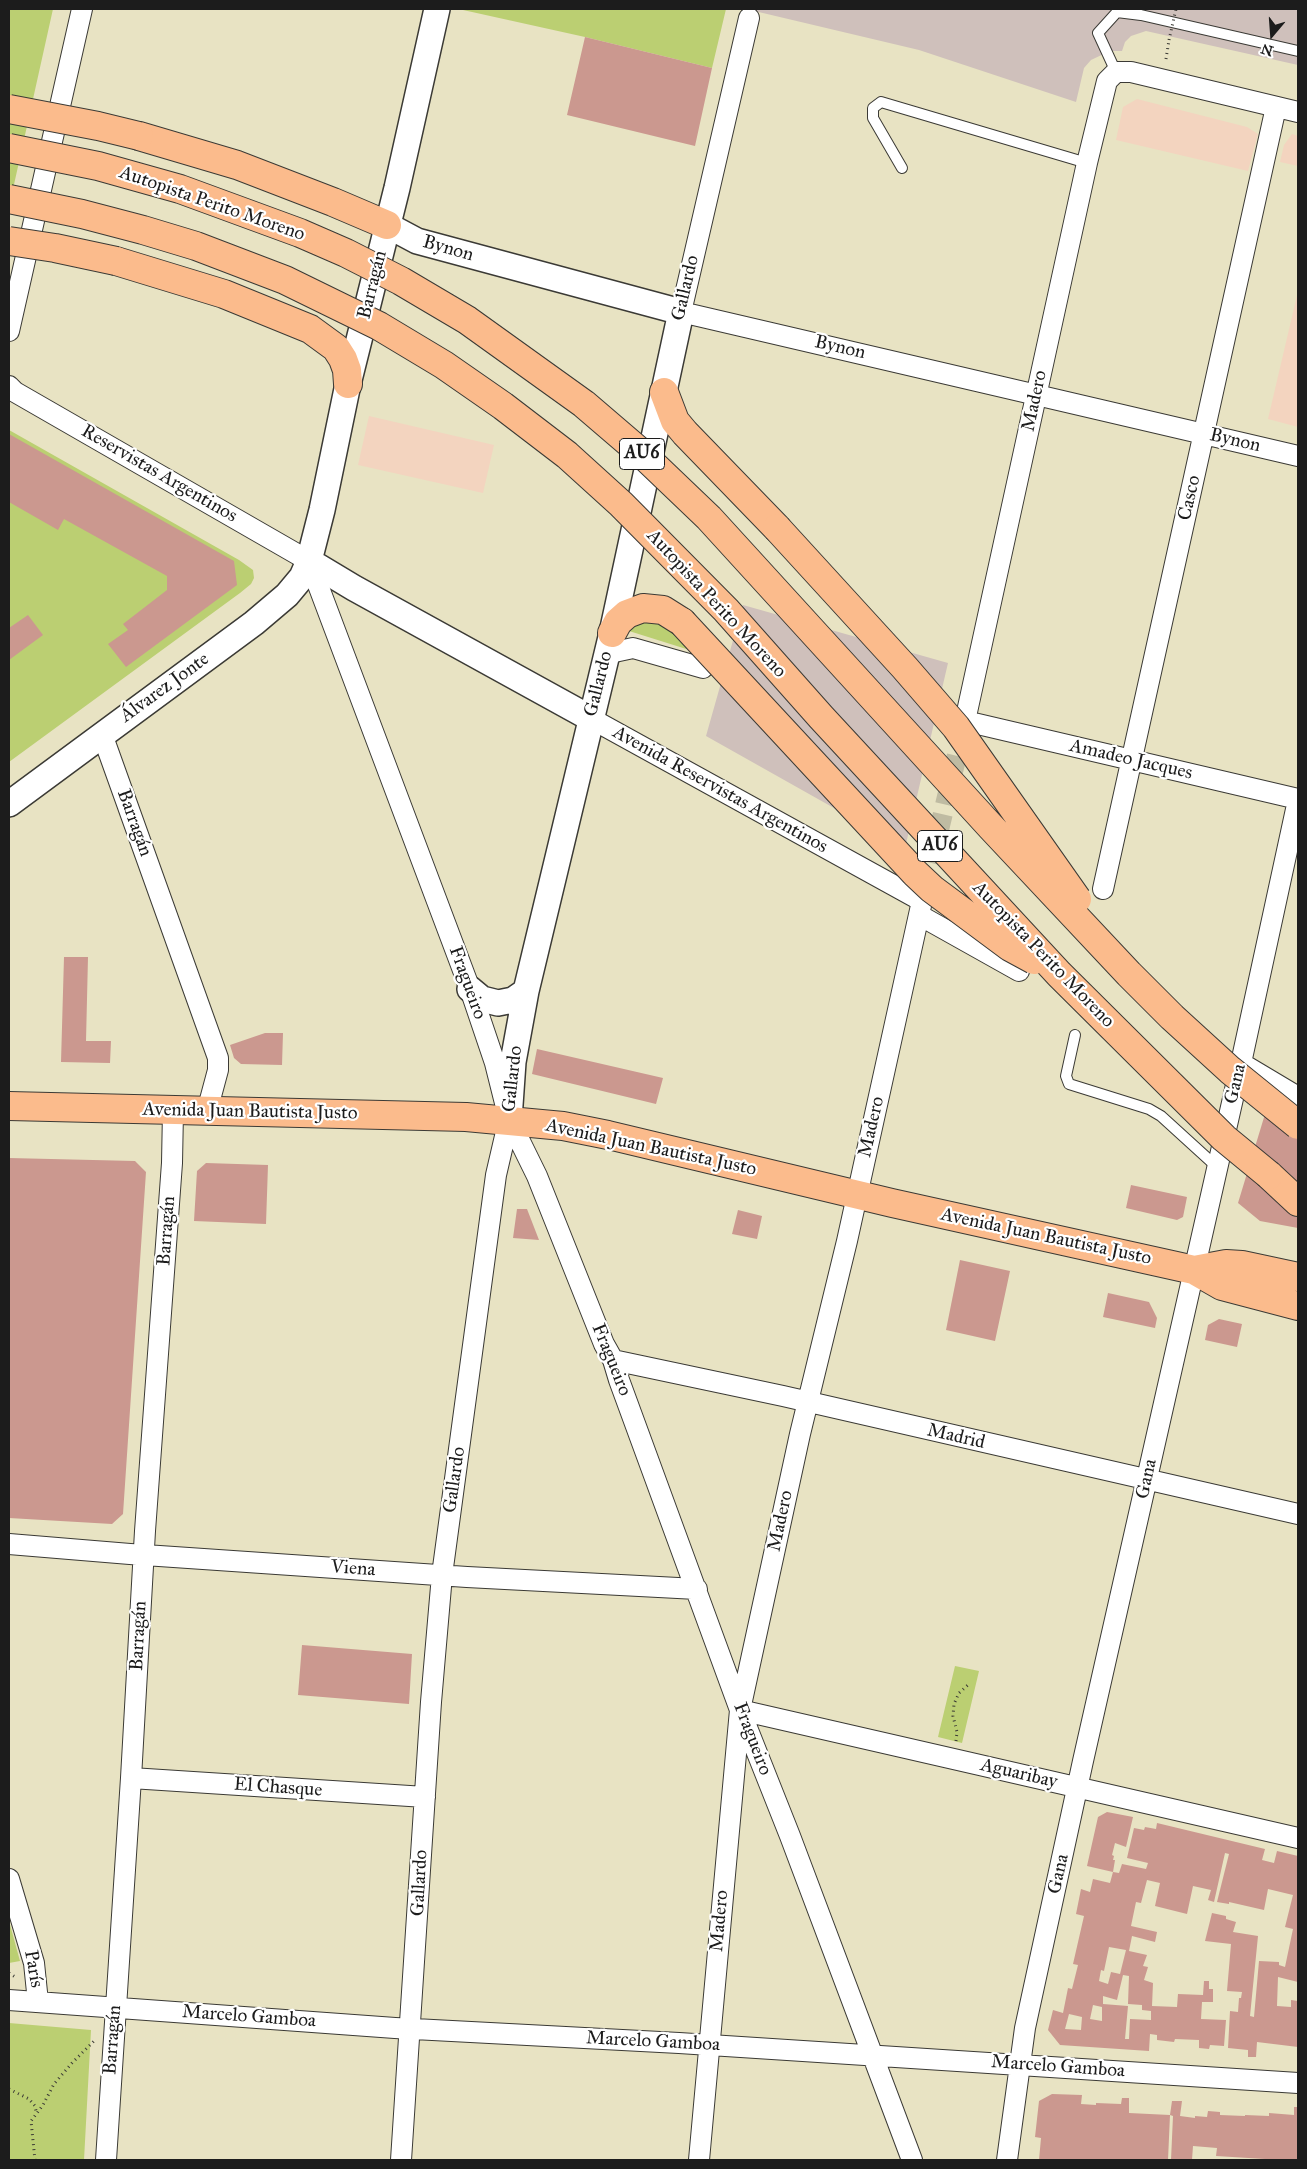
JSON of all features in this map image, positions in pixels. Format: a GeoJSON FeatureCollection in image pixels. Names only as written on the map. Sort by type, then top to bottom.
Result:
{"type":"FeatureCollection","features":[{"type":"Feature","properties":{"kind":"main road"},"geometry":{"type":"LineString","coordinates":[[9,109],[139,136],[237,165],[333,202],[387,226]]}},
{"type":"Feature","properties":{"kind":"main road","name":"Autopista Perito Moreno"},"geometry":{"type":"LineString","coordinates":[[9,148],[98,166],[180,189],[300,232],[401,281],[467,320],[584,404],[633,446],[709,518],[991,827],[1129,974],[1172,1017],[1230,1070],[1298,1125]]}},
{"type":"Feature","properties":{"kind":"main road","name":"Autopista Perito Moreno"},"geometry":{"type":"LineString","coordinates":[[9,199],[82,214],[143,230],[204,249],[284,280],[378,326],[444,365],[503,406],[567,456],[622,504],[726,610],[821,717],[1059,974],[1224,1138],[1298,1197]]}},
{"type":"Feature","properties":{"kind":"main road"},"geometry":{"type":"LineString","coordinates":[[9,241],[116,261],[174,277],[224,294],[310,329],[336,348],[348,370],[348,384]]}},
{"type":"Feature","properties":{"kind":"main road"},"geometry":{"type":"LineString","coordinates":[[664,392],[676,421],[685,433],[776,528],[905,668],[956,727],[1129,974]]}},
{"type":"Feature","properties":{"kind":"main road"},"geometry":{"type":"LineString","coordinates":[[608,643],[618,622],[627,614],[643,608],[663,610],[682,622],[932,889],[1010,947],[1059,974]]}},
{"type":"Feature","properties":{"kind":"main road","name":"Avenida Juan Bautista Justo"},"geometry":{"type":"LineString","coordinates":[[9,1106],[207,1112],[408,1115],[509,1119],[563,1126],[608,1135],[857,1195],[1194,1270],[1222,1286],[1298,1306]]}},
{"type":"Feature","properties":{"kind":"main road"},"geometry":{"type":"LineString","coordinates":[[1269,1175],[1298,1202]]}},
{"type":"Feature","properties":{"kind":"main road","name":"Avenida Juan Bautista Justo"},"geometry":{"type":"LineString","coordinates":[[1194,1270],[1226,1264],[1298,1277]]}},
{"type":"Feature","properties":{"kind":"street"},"geometry":{"type":"LineString","coordinates":[[9,331],[82,9]]}},
{"type":"Feature","properties":{"kind":"street","name":"Barragán"},"geometry":{"type":"LineString","coordinates":[[309,561],[330,474],[348,384],[397,188],[436,9]]}},
{"type":"Feature","properties":{"kind":"street","name":"Gallardo"},"geometry":{"type":"LineString","coordinates":[[401,2160],[431,1702],[442,1575],[496,1176],[509,1119],[513,1062],[526,991],[608,643],[681,312],[749,18]]}},
{"type":"Feature","properties":{"kind":"street"},"geometry":{"type":"LineString","coordinates":[[1111,76],[1131,72],[1298,112]]}},
{"type":"Feature","properties":{"kind":"street","name":"Madero"},"geometry":{"type":"LineString","coordinates":[[964,721],[1087,164],[1111,76]]}},
{"type":"Feature","properties":{"kind":"street","name":"Casco"},"geometry":{"type":"LineString","coordinates":[[1102,889],[1205,434],[1276,107]]}},
{"type":"Feature","properties":{"kind":"street","name":"Bynon"},"geometry":{"type":"LineString","coordinates":[[387,226],[417,241],[681,312],[1298,456]]}},
{"type":"Feature","properties":{"kind":"street","name":"Reservistas Argentinos"},"geometry":{"type":"LineString","coordinates":[[9,386],[15,392],[274,539],[309,561]]}},
{"type":"Feature","properties":{"kind":"street","name":"Avenida Reservistas Argentinos"},"geometry":{"type":"LineString","coordinates":[[309,561],[354,588],[922,903],[1019,971]]}},
{"type":"Feature","properties":{"kind":"street","name":"Álvarez Jonte"},"geometry":{"type":"LineString","coordinates":[[9,804],[278,604],[302,577],[309,561]]}},
{"type":"Feature","properties":{"kind":"street","name":"Fragueiro"},"geometry":{"type":"LineString","coordinates":[[309,561],[470,989],[495,1063],[509,1119],[537,1176],[604,1344],[613,1360],[618,1380],[697,1589],[740,1710],[790,1836],[912,2160]]}},
{"type":"Feature","properties":{"kind":"street"},"geometry":{"type":"LineString","coordinates":[[608,643],[633,648],[703,668]]}},
{"type":"Feature","properties":{"kind":"street","name":"Amadeo Jacques"},"geometry":{"type":"LineString","coordinates":[[964,721],[1298,799]]}},
{"type":"Feature","properties":{"kind":"street","name":"Barragán"},"geometry":{"type":"LineString","coordinates":[[102,734],[218,1058],[218,1070],[207,1112]]}},
{"type":"Feature","properties":{"kind":"street","name":"Gana"},"geometry":{"type":"LineString","coordinates":[[1007,2160],[1019,2064],[1027,2019],[1241,1063],[1298,799]]}},
{"type":"Feature","properties":{"kind":"street","name":"Madero"},"geometry":{"type":"LineString","coordinates":[[699,2160],[740,1710],[922,903]]}},
{"type":"Feature","properties":{"kind":"street"},"geometry":{"type":"LineString","coordinates":[[470,989],[482,999],[498,1003],[513,1000],[526,991]]}},
{"type":"Feature","properties":{"kind":"street"},"geometry":{"type":"LineString","coordinates":[[1241,1063],[1298,1097]]}},
{"type":"Feature","properties":{"kind":"street","name":"Barragán"},"geometry":{"type":"LineString","coordinates":[[106,2160],[131,1778],[143,1555],[172,1163],[173,1111]]}},
{"type":"Feature","properties":{"kind":"street","name":"Madrid"},"geometry":{"type":"LineString","coordinates":[[613,1360],[808,1402],[1298,1514]]}},
{"type":"Feature","properties":{"kind":"street","name":"Viena"},"geometry":{"type":"LineString","coordinates":[[9,1544],[442,1575],[697,1589]]}},
{"type":"Feature","properties":{"kind":"street","name":"Aguaribay"},"geometry":{"type":"LineString","coordinates":[[740,1710],[1298,1838]]}},
{"type":"Feature","properties":{"kind":"street","name":"El Chasque"},"geometry":{"type":"LineString","coordinates":[[131,1778],[425,1797]]}},
{"type":"Feature","properties":{"kind":"street","name":"París"},"geometry":{"type":"LineString","coordinates":[[9,1879],[34,1962],[38,2002]]}},
{"type":"Feature","properties":{"kind":"street","name":"Marcelo Gamboa"},"geometry":{"type":"LineString","coordinates":[[9,2000],[411,2029],[708,2045],[1298,2083]]}},
{"type":"Feature","properties":{"kind":"lane"},"geometry":{"type":"LineString","coordinates":[[1111,76],[1098,33],[1117,12],[1141,15],[1298,51]]}},
{"type":"Feature","properties":{"kind":"lane"},"geometry":{"type":"LineString","coordinates":[[902,168],[873,118],[873,108],[881,102],[1087,164]]}},
{"type":"Feature","properties":{"kind":"lane"},"geometry":{"type":"LineString","coordinates":[[1075,1034],[1066,1076],[1069,1084],[1150,1109],[1161,1116],[1217,1167]]}},
{"type":"Feature","properties":{"kind":"path"},"geometry":{"type":"LineString","coordinates":[[1166,57],[1176,9]]}},
{"type":"Feature","properties":{"kind":"path"},"geometry":{"type":"LineString","coordinates":[[952,1758],[957,1732],[953,1716],[954,1704],[959,1693],[969,1684]]}},
{"type":"Feature","properties":{"kind":"path"},"geometry":{"type":"LineString","coordinates":[[35,2160],[31,2121],[43,2105],[54,2084],[90,2044]]}},
{"type":"Feature","properties":{"kind":"path"},"geometry":{"type":"LineString","coordinates":[[9,2089],[29,2099],[35,2106],[36,2112]]}},
{"type":"Feature","properties":{"kind":"shaded area"},"geometry":{"type":"Polygon","coordinates":[[[746,9],[1298,9],[1298,65],[1146,31],[1131,36],[1125,42],[1122,51],[1110,51],[1091,60],[1084,68],[1076,102],[919,50],[746,9]]]}},
{"type":"Feature","properties":{"kind":"shaded area"},"geometry":{"type":"Polygon","coordinates":[[[1137,99],[1247,127],[1258,134],[1248,171],[1116,140],[1123,107],[1137,99]]]}},
{"type":"Feature","properties":{"kind":"shaded area"},"geometry":{"type":"Polygon","coordinates":[[[1292,134],[1298,136],[1298,166],[1280,162],[1284,145],[1292,134]]]}},
{"type":"Feature","properties":{"kind":"shaded area"},"geometry":{"type":"Polygon","coordinates":[[[1298,291],[1298,427],[1268,419],[1298,291]]]}},
{"type":"Feature","properties":{"kind":"shaded area"},"geometry":{"type":"Polygon","coordinates":[[[369,416],[494,445],[483,493],[358,465],[369,416]]]}},
{"type":"Feature","properties":{"kind":"shaded area"},"geometry":{"type":"Polygon","coordinates":[[[743,605],[948,663],[905,848],[706,736],[743,605]]]}},
{"type":"Feature","properties":{"kind":"green space"},"geometry":{"type":"Polygon","coordinates":[[[9,9],[53,9],[9,207],[9,9]]]}},
{"type":"Feature","properties":{"kind":"green space"},"geometry":{"type":"Polygon","coordinates":[[[463,9],[726,9],[712,68],[463,9]]]}},
{"type":"Feature","properties":{"kind":"green space"},"geometry":{"type":"Polygon","coordinates":[[[9,430],[239,560],[253,570],[254,578],[251,584],[240,593],[9,762],[9,430]]]}},
{"type":"Feature","properties":{"kind":"green space"},"geometry":{"type":"Polygon","coordinates":[[[641,619],[659,619],[699,653],[629,631],[631,625],[641,619]]]}},
{"type":"Feature","properties":{"kind":"green space"},"geometry":{"type":"Polygon","coordinates":[[[955,1666],[979,1671],[962,1743],[938,1737],[955,1666]]]}},
{"type":"Feature","properties":{"kind":"green space"},"geometry":{"type":"Polygon","coordinates":[[[9,1921],[20,1961],[9,1963],[9,1921]]]}},
{"type":"Feature","properties":{"kind":"green space"},"geometry":{"type":"Polygon","coordinates":[[[9,2023],[91,2030],[84,2160],[9,2160],[9,2023]]]}},
{"type":"Feature","properties":{"kind":"building"},"geometry":{"type":"Polygon","coordinates":[[[585,37],[712,68],[695,146],[567,115],[585,37]]]}},
{"type":"Feature","properties":{"kind":"building"},"geometry":{"type":"Polygon","coordinates":[[[9,434],[234,561],[237,585],[126,667],[108,644],[128,630],[123,624],[167,590],[167,576],[64,519],[58,530],[9,502],[9,434]]]}},
{"type":"Feature","properties":{"kind":"building"},"geometry":{"type":"Polygon","coordinates":[[[28,615],[43,635],[9,660],[9,628],[28,615]]]}},
{"type":"Feature","properties":{"kind":"building"},"geometry":{"type":"Polygon","coordinates":[[[64,957],[88,957],[86,1041],[111,1041],[110,1063],[61,1062],[64,957]]]}},
{"type":"Feature","properties":{"kind":"building"},"geometry":{"type":"Polygon","coordinates":[[[265,1033],[283,1033],[282,1065],[241,1064],[234,1058],[230,1045],[265,1033]]]}},
{"type":"Feature","properties":{"kind":"building"},"geometry":{"type":"Polygon","coordinates":[[[537,1049],[663,1078],[656,1104],[532,1074],[537,1049]]]}},
{"type":"Feature","properties":{"kind":"building"},"geometry":{"type":"Polygon","coordinates":[[[1272,1091],[1298,1110],[1298,1228],[1260,1221],[1238,1203],[1272,1091]]]}},
{"type":"Feature","properties":{"kind":"building"},"geometry":{"type":"Polygon","coordinates":[[[9,1158],[135,1161],[146,1172],[123,1514],[112,1524],[9,1518],[9,1158]]]}},
{"type":"Feature","properties":{"kind":"building"},"geometry":{"type":"Polygon","coordinates":[[[206,1163],[268,1165],[266,1224],[194,1221],[197,1171],[206,1163]]]}},
{"type":"Feature","properties":{"kind":"building"},"geometry":{"type":"Polygon","coordinates":[[[1131,1185],[1187,1197],[1183,1217],[1177,1220],[1126,1208],[1131,1185]]]}},
{"type":"Feature","properties":{"kind":"building"},"geometry":{"type":"Polygon","coordinates":[[[517,1209],[527,1209],[539,1240],[513,1238],[517,1209]]]}},
{"type":"Feature","properties":{"kind":"building"},"geometry":{"type":"Polygon","coordinates":[[[738,1210],[762,1216],[757,1239],[732,1234],[738,1210]]]}},
{"type":"Feature","properties":{"kind":"building"},"geometry":{"type":"Polygon","coordinates":[[[960,1260],[1010,1271],[995,1341],[946,1330],[960,1260]]]}},
{"type":"Feature","properties":{"kind":"building"},"geometry":{"type":"Polygon","coordinates":[[[1108,1293],[1149,1302],[1157,1318],[1155,1328],[1103,1317],[1108,1293]]]}},
{"type":"Feature","properties":{"kind":"building"},"geometry":{"type":"Polygon","coordinates":[[[1219,1319],[1242,1324],[1237,1347],[1205,1340],[1208,1325],[1219,1319]]]}},
{"type":"Feature","properties":{"kind":"building"},"geometry":{"type":"Polygon","coordinates":[[[302,1645],[412,1654],[409,1704],[298,1695],[302,1645]]]}},
{"type":"Feature","properties":{"kind":"building"},"geometry":{"type":"Polygon","coordinates":[[[1107,1812],[1133,1817],[1126,1847],[1115,1843],[1112,1855],[1114,1856],[1113,1860],[1115,1860],[1113,1872],[1087,1866],[1098,1817],[1107,1812]]]}},
{"type":"Feature","properties":{"kind":"building"},"geometry":{"type":"Polygon","coordinates":[[[1157,1823],[1265,1849],[1262,1860],[1274,1863],[1277,1851],[1298,1856],[1298,1982],[1278,1977],[1277,2006],[1291,2007],[1291,2000],[1298,2001],[1298,2047],[1257,2042],[1256,2057],[1248,2057],[1248,2050],[1228,2048],[1230,2011],[1238,2012],[1239,1998],[1241,1998],[1242,1992],[1227,1991],[1231,1944],[1205,1941],[1212,1913],[1226,1916],[1226,1919],[1236,1922],[1233,1932],[1258,1936],[1250,2016],[1254,2017],[1259,1961],[1279,1962],[1279,1965],[1285,1967],[1293,1929],[1285,1927],[1293,1895],[1268,1889],[1264,1910],[1229,1902],[1229,1904],[1217,1902],[1229,1854],[1225,1853],[1214,1902],[1208,1900],[1211,1890],[1193,1886],[1187,1914],[1155,1906],[1160,1883],[1147,1880],[1141,1903],[1136,1902],[1131,1926],[1157,1932],[1155,1942],[1132,1936],[1129,1951],[1147,1955],[1143,1966],[1148,1967],[1144,1980],[1153,1983],[1152,2006],[1177,2007],[1178,1994],[1203,1995],[1204,1981],[1209,1981],[1209,1989],[1213,1989],[1213,2002],[1202,2002],[1201,2019],[1226,2020],[1224,2046],[1210,2045],[1209,2049],[1199,2048],[1199,2040],[1175,2039],[1174,2042],[1157,2040],[1157,2035],[1150,2034],[1149,2051],[1060,2045],[1048,2030],[1053,2010],[1063,2013],[1068,1988],[1072,1989],[1078,1965],[1073,1964],[1084,1916],[1076,1914],[1081,1889],[1090,1892],[1093,1879],[1110,1883],[1113,1872],[1119,1873],[1122,1864],[1146,1869],[1148,1863],[1127,1858],[1134,1828],[1144,1830],[1145,1827],[1156,1829],[1157,1823]],[[1109,1947],[1104,1971],[1101,1970],[1099,1981],[1108,1984],[1111,1972],[1120,1974],[1126,1950],[1109,1947]],[[1123,1975],[1117,2000],[1103,1996],[1103,2004],[1128,2006],[1125,2039],[1129,2039],[1130,2019],[1151,2020],[1151,2011],[1142,2010],[1142,2005],[1128,2004],[1129,1976],[1123,1975]],[[1093,2005],[1090,2019],[1102,2021],[1102,2007],[1093,2005]],[[1069,2014],[1065,2029],[1081,2030],[1082,2017],[1069,2014]]]}},
{"type":"Feature","properties":{"kind":"building"},"geometry":{"type":"Polygon","coordinates":[[[1052,2094],[1082,2095],[1081,2104],[1096,2105],[1096,2103],[1121,2104],[1122,2098],[1129,2098],[1129,2113],[1170,2115],[1168,2160],[1039,2160],[1041,2138],[1035,2137],[1039,2101],[1052,2094]]]}},
{"type":"Feature","properties":{"kind":"building"},"geometry":{"type":"Polygon","coordinates":[[[1172,2101],[1182,2101],[1180,2116],[1195,2118],[1195,2116],[1207,2117],[1208,2111],[1220,2112],[1220,2115],[1269,2116],[1269,2113],[1294,2115],[1294,2107],[1298,2107],[1298,2160],[1265,2160],[1216,2156],[1217,2148],[1193,2146],[1192,2160],[1171,2160],[1173,2116],[1170,2115],[1172,2101]]]}},
{"type":"Feature","properties":{"kind":"tunnel"},"geometry":{"type":"LineString","coordinates":[[924,892],[964,726]]}}]}
